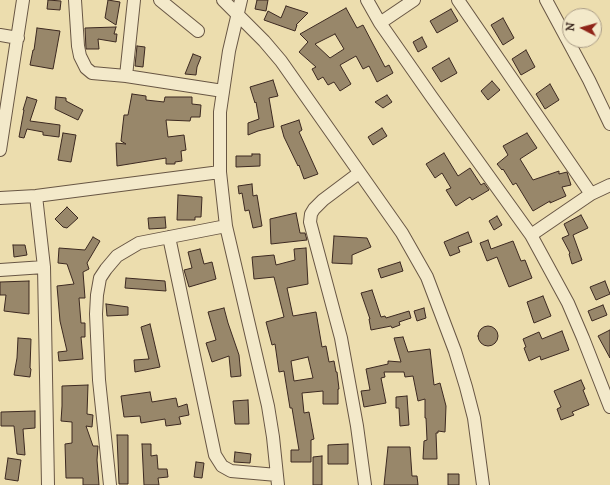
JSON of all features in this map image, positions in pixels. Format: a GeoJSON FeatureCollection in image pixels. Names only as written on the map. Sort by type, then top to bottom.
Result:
{"type":"FeatureCollection","features":[{"type":"Feature","properties":{"kind":"street"},"geometry":{"type":"LineString","coordinates":[[0,150],[23,0]]}},
{"type":"Feature","properties":{"kind":"street"},"geometry":{"type":"LineString","coordinates":[[75,0],[80,56],[86,68],[92,72],[96,74],[126,76],[223,91]]}},
{"type":"Feature","properties":{"kind":"street"},"geometry":{"type":"LineString","coordinates":[[126,76],[134,0]]}},
{"type":"Feature","properties":{"kind":"street"},"geometry":{"type":"LineString","coordinates":[[160,0],[198,31]]}},
{"type":"Feature","properties":{"kind":"street"},"geometry":{"type":"LineString","coordinates":[[223,0],[264,41],[281,61],[402,233],[430,283],[456,351],[474,418],[482,485]]}},
{"type":"Feature","properties":{"kind":"street"},"geometry":{"type":"LineString","coordinates":[[169,237],[215,455],[222,466],[231,471],[278,480],[268,406],[226,226],[220,172],[219,134],[223,91],[229,51],[241,0]]}},
{"type":"Feature","properties":{"kind":"street"},"geometry":{"type":"LineString","coordinates":[[366,0],[380,23],[531,235],[568,303],[610,407]]}},
{"type":"Feature","properties":{"kind":"street"},"geometry":{"type":"LineString","coordinates":[[380,23],[414,0]]}},
{"type":"Feature","properties":{"kind":"street"},"geometry":{"type":"LineString","coordinates":[[458,0],[591,194]]}},
{"type":"Feature","properties":{"kind":"street"},"geometry":{"type":"LineString","coordinates":[[546,0],[589,80],[610,124]]}},
{"type":"Feature","properties":{"kind":"street"},"geometry":{"type":"LineString","coordinates":[[0,35],[18,38]]}},
{"type":"Feature","properties":{"kind":"street"},"geometry":{"type":"LineString","coordinates":[[0,198],[36,196],[220,172]]}},
{"type":"Feature","properties":{"kind":"street"},"geometry":{"type":"LineString","coordinates":[[359,173],[323,200],[311,214],[310,222],[341,338],[357,426],[365,485]]}},
{"type":"Feature","properties":{"kind":"street"},"geometry":{"type":"LineString","coordinates":[[531,235],[591,194],[610,185]]}},
{"type":"Feature","properties":{"kind":"street"},"geometry":{"type":"LineString","coordinates":[[36,196],[44,267],[48,485]]}},
{"type":"Feature","properties":{"kind":"street"},"geometry":{"type":"LineString","coordinates":[[110,485],[99,380],[96,314],[100,278],[106,268],[117,256],[139,243],[226,226]]}},
{"type":"Feature","properties":{"kind":"street"},"geometry":{"type":"LineString","coordinates":[[0,270],[44,267]]}},
{"type":"Feature","properties":{"kind":"building"},"geometry":{"type":"Polygon","coordinates":[[[48,0],[61,1],[60,10],[47,9],[48,0]]]}},
{"type":"Feature","properties":{"kind":"building"},"geometry":{"type":"Polygon","coordinates":[[[108,0],[120,2],[116,25],[105,18],[108,0]]]}},
{"type":"Feature","properties":{"kind":"building"},"geometry":{"type":"Polygon","coordinates":[[[257,0],[268,0],[266,11],[255,9],[257,0]]]}},
{"type":"Feature","properties":{"kind":"building"},"geometry":{"type":"Polygon","coordinates":[[[286,6],[308,13],[296,25],[295,31],[264,20],[268,11],[281,18],[286,6]]]}},
{"type":"Feature","properties":{"kind":"building"},"geometry":{"type":"Polygon","coordinates":[[[346,8],[357,28],[363,25],[385,67],[389,65],[393,73],[377,82],[369,66],[363,69],[356,56],[340,65],[351,84],[340,91],[334,82],[328,85],[323,77],[318,80],[312,69],[316,67],[299,52],[308,42],[300,34],[346,8]],[[335,34],[315,44],[330,58],[344,49],[335,34]]]}},
{"type":"Feature","properties":{"kind":"building"},"geometry":{"type":"Polygon","coordinates":[[[451,9],[458,21],[437,33],[430,21],[451,9]]]}},
{"type":"Feature","properties":{"kind":"building"},"geometry":{"type":"Polygon","coordinates":[[[503,18],[514,38],[503,45],[491,25],[503,18]]]}},
{"type":"Feature","properties":{"kind":"building"},"geometry":{"type":"Polygon","coordinates":[[[116,27],[114,34],[117,34],[116,42],[98,39],[99,49],[86,49],[85,28],[116,27]]]}},
{"type":"Feature","properties":{"kind":"building"},"geometry":{"type":"Polygon","coordinates":[[[37,28],[60,31],[53,69],[30,65],[37,28]]]}},
{"type":"Feature","properties":{"kind":"building"},"geometry":{"type":"Polygon","coordinates":[[[422,37],[427,47],[418,52],[413,42],[422,37]]]}},
{"type":"Feature","properties":{"kind":"building"},"geometry":{"type":"Polygon","coordinates":[[[137,46],[145,47],[143,67],[135,66],[137,46]]]}},
{"type":"Feature","properties":{"kind":"building"},"geometry":{"type":"Polygon","coordinates":[[[526,50],[535,67],[521,75],[512,59],[526,50]]]}},
{"type":"Feature","properties":{"kind":"building"},"geometry":{"type":"Polygon","coordinates":[[[193,54],[201,57],[196,75],[185,74],[193,54]]]}},
{"type":"Feature","properties":{"kind":"building"},"geometry":{"type":"Polygon","coordinates":[[[449,58],[457,73],[441,82],[432,68],[449,58]]]}},
{"type":"Feature","properties":{"kind":"building"},"geometry":{"type":"Polygon","coordinates":[[[273,80],[278,96],[269,98],[274,127],[248,135],[248,123],[259,119],[256,102],[255,103],[250,87],[273,80]]]}},
{"type":"Feature","properties":{"kind":"building"},"geometry":{"type":"Polygon","coordinates":[[[492,81],[500,90],[488,100],[481,91],[492,81]]]}},
{"type":"Feature","properties":{"kind":"building"},"geometry":{"type":"Polygon","coordinates":[[[550,84],[559,100],[545,109],[536,94],[550,84]]]}},
{"type":"Feature","properties":{"kind":"building"},"geometry":{"type":"Polygon","coordinates":[[[132,94],[146,96],[146,100],[164,102],[165,97],[192,97],[192,104],[201,105],[200,117],[191,117],[190,121],[166,120],[168,137],[184,135],[186,150],[181,151],[182,161],[175,162],[175,164],[166,164],[166,158],[117,166],[116,143],[126,144],[121,141],[124,115],[128,115],[132,94]]]}},
{"type":"Feature","properties":{"kind":"building"},"geometry":{"type":"Polygon","coordinates":[[[387,95],[392,102],[383,108],[375,102],[387,95]]]}},
{"type":"Feature","properties":{"kind":"building"},"geometry":{"type":"Polygon","coordinates":[[[27,97],[37,100],[30,121],[60,125],[59,137],[43,135],[43,132],[27,129],[24,138],[19,137],[23,110],[27,97]]]}},
{"type":"Feature","properties":{"kind":"building"},"geometry":{"type":"Polygon","coordinates":[[[56,97],[66,98],[66,101],[83,110],[78,120],[55,109],[56,97]]]}},
{"type":"Feature","properties":{"kind":"building"},"geometry":{"type":"Polygon","coordinates":[[[299,120],[302,130],[299,132],[318,174],[304,179],[299,165],[298,166],[284,137],[281,126],[299,120]]]}},
{"type":"Feature","properties":{"kind":"building"},"geometry":{"type":"Polygon","coordinates":[[[382,128],[387,136],[373,145],[368,137],[382,128]]]}},
{"type":"Feature","properties":{"kind":"building"},"geometry":{"type":"Polygon","coordinates":[[[63,133],[76,135],[71,162],[58,160],[63,133]]]}},
{"type":"Feature","properties":{"kind":"building"},"geometry":{"type":"Polygon","coordinates":[[[527,133],[537,148],[520,159],[533,180],[559,171],[559,174],[567,172],[571,185],[562,187],[566,196],[550,203],[550,201],[533,211],[516,183],[513,185],[503,169],[502,170],[497,164],[508,155],[503,146],[527,133]]]}},
{"type":"Feature","properties":{"kind":"building"},"geometry":{"type":"Polygon","coordinates":[[[444,153],[458,176],[470,168],[481,185],[484,183],[489,190],[472,200],[470,197],[456,206],[446,190],[451,188],[442,173],[435,178],[426,164],[444,153]]]}},
{"type":"Feature","properties":{"kind":"building"},"geometry":{"type":"Polygon","coordinates":[[[252,154],[260,154],[260,166],[236,167],[236,156],[252,156],[252,154]]]}},
{"type":"Feature","properties":{"kind":"building"},"geometry":{"type":"Polygon","coordinates":[[[252,184],[253,196],[257,195],[262,226],[253,228],[249,210],[245,211],[242,193],[239,194],[238,186],[252,184]]]}},
{"type":"Feature","properties":{"kind":"building"},"geometry":{"type":"Polygon","coordinates":[[[178,195],[202,197],[201,217],[195,217],[195,220],[177,220],[178,195]]]}},
{"type":"Feature","properties":{"kind":"building"},"geometry":{"type":"Polygon","coordinates":[[[67,207],[78,218],[67,228],[63,227],[55,219],[67,207]]]}},
{"type":"Feature","properties":{"kind":"building"},"geometry":{"type":"Polygon","coordinates":[[[296,213],[300,233],[305,233],[307,240],[271,244],[270,219],[296,213]]]}},
{"type":"Feature","properties":{"kind":"building"},"geometry":{"type":"Polygon","coordinates":[[[581,215],[588,228],[573,235],[582,260],[572,264],[570,253],[562,238],[569,235],[564,224],[581,215]]]}},
{"type":"Feature","properties":{"kind":"building"},"geometry":{"type":"Polygon","coordinates":[[[497,216],[502,225],[494,230],[489,221],[497,216]]]}},
{"type":"Feature","properties":{"kind":"building"},"geometry":{"type":"Polygon","coordinates":[[[165,217],[166,228],[149,229],[148,218],[165,217]]]}},
{"type":"Feature","properties":{"kind":"building"},"geometry":{"type":"Polygon","coordinates":[[[468,232],[472,242],[458,247],[460,252],[450,256],[444,242],[468,232]]]}},
{"type":"Feature","properties":{"kind":"building"},"geometry":{"type":"Polygon","coordinates":[[[334,236],[367,238],[371,247],[352,255],[352,264],[332,263],[334,236]]]}},
{"type":"Feature","properties":{"kind":"building"},"geometry":{"type":"Polygon","coordinates":[[[93,237],[100,241],[87,263],[89,269],[83,272],[85,298],[79,298],[81,323],[85,323],[85,337],[81,337],[83,359],[59,361],[58,352],[67,351],[60,321],[57,286],[74,284],[67,264],[58,263],[59,248],[85,250],[93,237]]]}},
{"type":"Feature","properties":{"kind":"building"},"geometry":{"type":"Polygon","coordinates":[[[488,240],[491,249],[513,241],[521,261],[525,260],[532,278],[509,287],[497,257],[487,261],[480,243],[488,240]]]}},
{"type":"Feature","properties":{"kind":"building"},"geometry":{"type":"Polygon","coordinates":[[[13,245],[25,245],[27,255],[14,257],[13,245]]]}},
{"type":"Feature","properties":{"kind":"building"},"geometry":{"type":"Polygon","coordinates":[[[306,248],[308,284],[287,288],[293,316],[316,312],[322,347],[326,346],[329,362],[334,361],[339,389],[338,404],[323,404],[323,391],[302,393],[304,413],[309,412],[314,439],[311,440],[311,462],[291,462],[291,450],[299,450],[292,408],[290,408],[284,371],[279,372],[275,344],[272,345],[266,322],[284,317],[274,277],[254,279],[252,257],[274,255],[276,265],[295,260],[294,249],[306,248]],[[308,357],[291,361],[294,381],[313,378],[308,357]]]}},
{"type":"Feature","properties":{"kind":"building"},"geometry":{"type":"Polygon","coordinates":[[[200,249],[204,264],[212,262],[216,279],[189,287],[184,270],[192,268],[188,252],[200,249]]]}},
{"type":"Feature","properties":{"kind":"building"},"geometry":{"type":"Polygon","coordinates":[[[400,262],[403,271],[381,278],[378,269],[400,262]]]}},
{"type":"Feature","properties":{"kind":"building"},"geometry":{"type":"Polygon","coordinates":[[[126,278],[165,281],[166,291],[125,288],[126,278]]]}},
{"type":"Feature","properties":{"kind":"building"},"geometry":{"type":"Polygon","coordinates":[[[29,281],[29,314],[4,311],[6,295],[0,295],[0,282],[29,281]]]}},
{"type":"Feature","properties":{"kind":"building"},"geometry":{"type":"Polygon","coordinates":[[[605,281],[610,294],[596,300],[590,287],[605,281]]]}},
{"type":"Feature","properties":{"kind":"building"},"geometry":{"type":"Polygon","coordinates":[[[372,290],[381,317],[385,316],[386,318],[409,311],[411,318],[399,322],[400,325],[392,328],[391,326],[371,330],[370,319],[361,293],[372,290]]]}},
{"type":"Feature","properties":{"kind":"building"},"geometry":{"type":"Polygon","coordinates":[[[543,296],[551,316],[534,323],[527,302],[543,296]]]}},
{"type":"Feature","properties":{"kind":"building"},"geometry":{"type":"Polygon","coordinates":[[[106,304],[128,307],[128,315],[107,316],[106,304]]]}},
{"type":"Feature","properties":{"kind":"building"},"geometry":{"type":"Polygon","coordinates":[[[603,305],[607,315],[592,321],[588,311],[603,305]]]}},
{"type":"Feature","properties":{"kind":"building"},"geometry":{"type":"Polygon","coordinates":[[[224,308],[239,355],[241,376],[231,377],[229,356],[212,362],[206,343],[216,340],[208,312],[224,308]]]}},
{"type":"Feature","properties":{"kind":"building"},"geometry":{"type":"Polygon","coordinates":[[[424,308],[426,318],[417,321],[414,311],[424,308]]]}},
{"type":"Feature","properties":{"kind":"building"},"geometry":{"type":"Polygon","coordinates":[[[150,324],[160,367],[135,372],[134,360],[149,359],[141,327],[150,324]]]}},
{"type":"Feature","properties":{"kind":"building"},"geometry":{"type":"Polygon","coordinates":[[[484,326],[492,326],[498,332],[498,340],[492,346],[484,346],[478,340],[478,332],[484,326]]]}},
{"type":"Feature","properties":{"kind":"building"},"geometry":{"type":"Polygon","coordinates":[[[610,330],[610,358],[598,336],[610,330]]]}},
{"type":"Feature","properties":{"kind":"building"},"geometry":{"type":"Polygon","coordinates":[[[562,331],[569,350],[541,360],[540,356],[529,361],[524,348],[526,347],[523,339],[539,332],[542,339],[562,331]]]}},
{"type":"Feature","properties":{"kind":"building"},"geometry":{"type":"Polygon","coordinates":[[[403,337],[408,352],[430,349],[434,385],[440,383],[446,406],[445,432],[438,431],[438,433],[436,433],[437,459],[423,459],[424,441],[427,440],[425,399],[418,401],[413,376],[405,377],[404,372],[384,372],[385,377],[381,378],[386,403],[364,407],[361,391],[370,390],[366,369],[388,364],[388,361],[401,362],[394,338],[403,337]]]}},
{"type":"Feature","properties":{"kind":"building"},"geometry":{"type":"Polygon","coordinates":[[[18,338],[31,339],[30,377],[14,375],[18,338]]]}},
{"type":"Feature","properties":{"kind":"building"},"geometry":{"type":"Polygon","coordinates":[[[581,380],[589,405],[572,412],[574,415],[561,420],[557,409],[561,407],[554,391],[581,380]]]}},
{"type":"Feature","properties":{"kind":"building"},"geometry":{"type":"Polygon","coordinates":[[[88,385],[87,414],[93,415],[92,427],[86,426],[93,446],[98,446],[97,460],[99,485],[83,485],[83,478],[66,478],[65,444],[72,443],[72,422],[61,421],[62,386],[88,385]]]}},
{"type":"Feature","properties":{"kind":"building"},"geometry":{"type":"Polygon","coordinates":[[[150,392],[152,402],[176,398],[178,407],[187,404],[189,415],[179,417],[181,424],[166,426],[165,419],[141,423],[140,416],[124,417],[121,396],[150,392]]]}},
{"type":"Feature","properties":{"kind":"building"},"geometry":{"type":"Polygon","coordinates":[[[407,396],[409,425],[400,426],[399,408],[396,408],[396,397],[407,396]]]}},
{"type":"Feature","properties":{"kind":"building"},"geometry":{"type":"Polygon","coordinates":[[[248,400],[249,424],[235,424],[233,401],[248,400]]]}},
{"type":"Feature","properties":{"kind":"building"},"geometry":{"type":"Polygon","coordinates":[[[35,411],[35,428],[23,429],[25,455],[17,454],[14,426],[1,426],[1,412],[35,411]]]}},
{"type":"Feature","properties":{"kind":"building"},"geometry":{"type":"Polygon","coordinates":[[[117,435],[128,435],[128,484],[119,484],[117,435]]]}},
{"type":"Feature","properties":{"kind":"building"},"geometry":{"type":"Polygon","coordinates":[[[142,444],[151,444],[151,456],[157,455],[158,469],[167,469],[168,477],[158,478],[159,485],[144,485],[142,444]]]}},
{"type":"Feature","properties":{"kind":"building"},"geometry":{"type":"Polygon","coordinates":[[[348,444],[348,464],[328,464],[328,445],[348,444]]]}},
{"type":"Feature","properties":{"kind":"building"},"geometry":{"type":"Polygon","coordinates":[[[388,447],[410,447],[412,476],[417,476],[418,485],[384,485],[388,447]]]}},
{"type":"Feature","properties":{"kind":"building"},"geometry":{"type":"Polygon","coordinates":[[[235,452],[251,454],[250,463],[234,462],[235,452]]]}},
{"type":"Feature","properties":{"kind":"building"},"geometry":{"type":"Polygon","coordinates":[[[322,456],[322,485],[313,485],[313,457],[322,456]]]}},
{"type":"Feature","properties":{"kind":"building"},"geometry":{"type":"Polygon","coordinates":[[[8,458],[21,460],[18,481],[5,479],[8,458]]]}},
{"type":"Feature","properties":{"kind":"building"},"geometry":{"type":"Polygon","coordinates":[[[196,462],[204,463],[202,478],[194,477],[196,462]]]}},
{"type":"Feature","properties":{"kind":"building"},"geometry":{"type":"Polygon","coordinates":[[[448,474],[459,474],[459,485],[448,485],[448,474]]]}}]}
